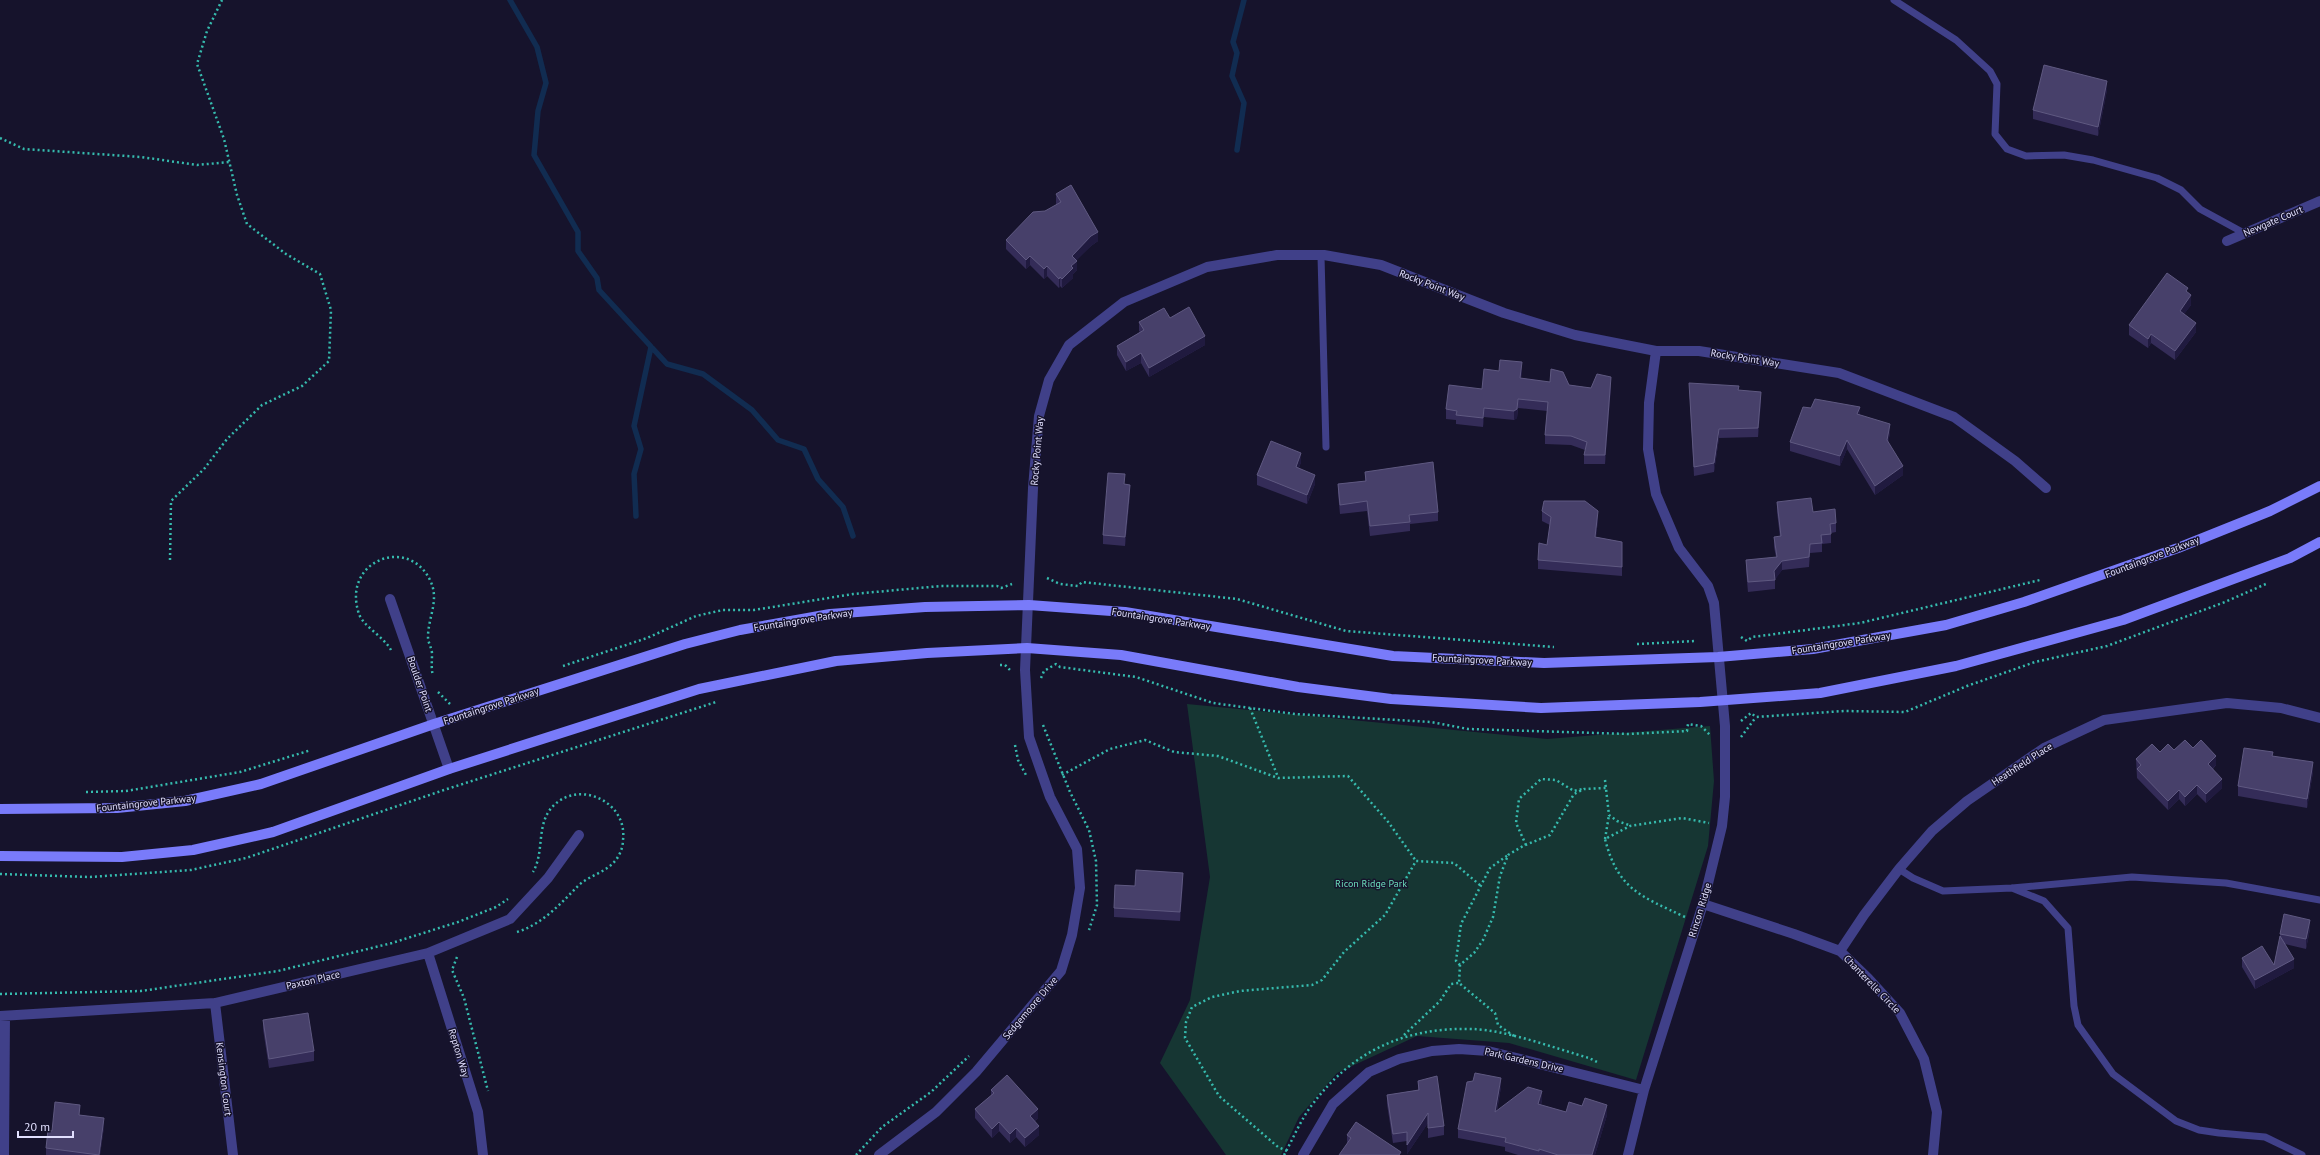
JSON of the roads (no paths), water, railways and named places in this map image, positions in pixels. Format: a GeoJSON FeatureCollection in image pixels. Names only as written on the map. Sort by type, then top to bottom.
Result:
{"type":"FeatureCollection","features":[{"type":"Feature","properties":{"kind":"main road","name":"Fountaingrove Parkway"},"geometry":{"type":"LineString","coordinates":[[0,810],[117,808],[185,801],[261,784],[434,724],[685,644],[740,630],[830,614],[925,607],[1029,605],[1125,612],[1393,656],[1544,663],[1718,657],[1813,649],[1946,625],[2105,575],[2178,548],[2270,511],[2320,486]]}},
{"type":"Feature","properties":{"kind":"main road"},"geometry":{"type":"LineString","coordinates":[[0,856],[122,857],[193,850],[273,832],[449,769],[698,689],[836,661],[927,653],[1027,648],[1122,655],[1298,687],[1391,699],[1541,708],[1722,701],[1820,693],[1970,662],[2123,620],[2290,558],[2320,542]]}},
{"type":"Feature","properties":{"kind":"street","name":"Newgate Court"},"geometry":{"type":"LineString","coordinates":[[2227,241],[2320,201]]}},
{"type":"Feature","properties":{"kind":"street","name":"Rocky Point Way"},"geometry":{"type":"LineString","coordinates":[[1029,605],[1033,488],[1039,416],[1049,380],[1069,345],[1124,302],[1207,267],[1277,255],[1321,256],[1381,265],[1504,313],[1575,335],[1656,351],[1699,351],[1846,376],[1954,417],[2015,461],[2046,488]]}},
{"type":"Feature","properties":{"kind":"street","name":"Rincon Ridge"},"geometry":{"type":"LineString","coordinates":[[1628,1155],[1644,1090],[1703,904],[1722,826],[1726,762],[1717,625],[1714,604],[1708,586],[1679,548],[1656,494],[1648,449],[1649,403],[1656,351]]}},
{"type":"Feature","properties":{"kind":"street","name":"Boulder Point"},"geometry":{"type":"LineString","coordinates":[[390,599],[449,769]]}},
{"type":"Feature","properties":{"kind":"street","name":"Sedgemoore Drive"},"geometry":{"type":"LineString","coordinates":[[880,1155],[936,1112],[976,1072],[1061,971],[1072,935],[1080,888],[1077,848],[1050,796],[1029,737],[1025,670],[1029,605]]}},
{"type":"Feature","properties":{"kind":"street","name":"Heathfield Place"},"geometry":{"type":"LineString","coordinates":[[1840,951],[1864,915],[1899,869],[1932,831],[1967,802],[2044,748],[2104,720],[2227,703],[2281,708],[2320,718]]}},
{"type":"Feature","properties":{"kind":"street","name":"Paxton Place"},"geometry":{"type":"LineString","coordinates":[[2,1016],[215,1003],[428,953],[510,919],[548,878],[579,835]]}},
{"type":"Feature","properties":{"kind":"street","name":"Chanterelle Circle"},"geometry":{"type":"LineString","coordinates":[[1703,904],[1840,951],[1868,978],[1900,1013],[1924,1059],[1937,1112],[1933,1155]]}},
{"type":"Feature","properties":{"kind":"street","name":"Repton Way"},"geometry":{"type":"LineString","coordinates":[[428,953],[478,1112],[483,1155]]}},
{"type":"Feature","properties":{"kind":"street","name":"Kensington Court"},"geometry":{"type":"LineString","coordinates":[[215,1003],[233,1155]]}},
{"type":"Feature","properties":{"kind":"street"},"geometry":{"type":"LineString","coordinates":[[2,1016],[4,1155]]}},
{"type":"Feature","properties":{"kind":"street","name":"Park Gardens Drive"},"geometry":{"type":"LineString","coordinates":[[1303,1155],[1333,1104],[1369,1072],[1399,1059],[1432,1052],[1459,1049],[1488,1051],[1644,1090]]}},
{"type":"Feature","properties":{"kind":"lane"},"geometry":{"type":"LineString","coordinates":[[1894,0],[1956,40],[1990,71],[1997,84],[1996,134],[2007,149],[2026,156],[2064,155],[2093,160],[2157,178],[2181,190],[2200,209],[2244,234]]}},
{"type":"Feature","properties":{"kind":"lane"},"geometry":{"type":"LineString","coordinates":[[1321,256],[1326,447]]}},
{"type":"Feature","properties":{"kind":"lane"},"geometry":{"type":"LineString","coordinates":[[1899,869],[1913,878],[1943,891],[2012,888],[2132,877],[2226,882],[2320,900]]}},
{"type":"Feature","properties":{"kind":"lane"},"geometry":{"type":"LineString","coordinates":[[2012,888],[2044,901],[2068,928],[2074,1006],[2078,1025],[2113,1074],[2176,1121],[2199,1130],[2265,1137],[2302,1155]]}},
{"type":"Feature","properties":{"kind":"waterway"},"geometry":{"type":"LineString","coordinates":[[510,0],[537,47],[546,83],[538,111],[534,155],[578,232],[578,251],[597,278],[599,290],[667,364],[703,374],[752,410],[778,440],[804,449],[818,479],[843,507],[853,536]]}},
{"type":"Feature","properties":{"kind":"waterway"},"geometry":{"type":"LineString","coordinates":[[1237,150],[1244,103],[1232,76],[1237,53],[1233,42],[1244,0]]}},
{"type":"Feature","properties":{"kind":"waterway"},"geometry":{"type":"LineString","coordinates":[[636,516],[634,474],[641,449],[634,426],[651,347]]}},
{"type":"Feature","properties":{"kind":"park label","name":"Ricon Ridge Park"},"geometry":{"type":"Point","coordinates":[1371,883]}}]}
